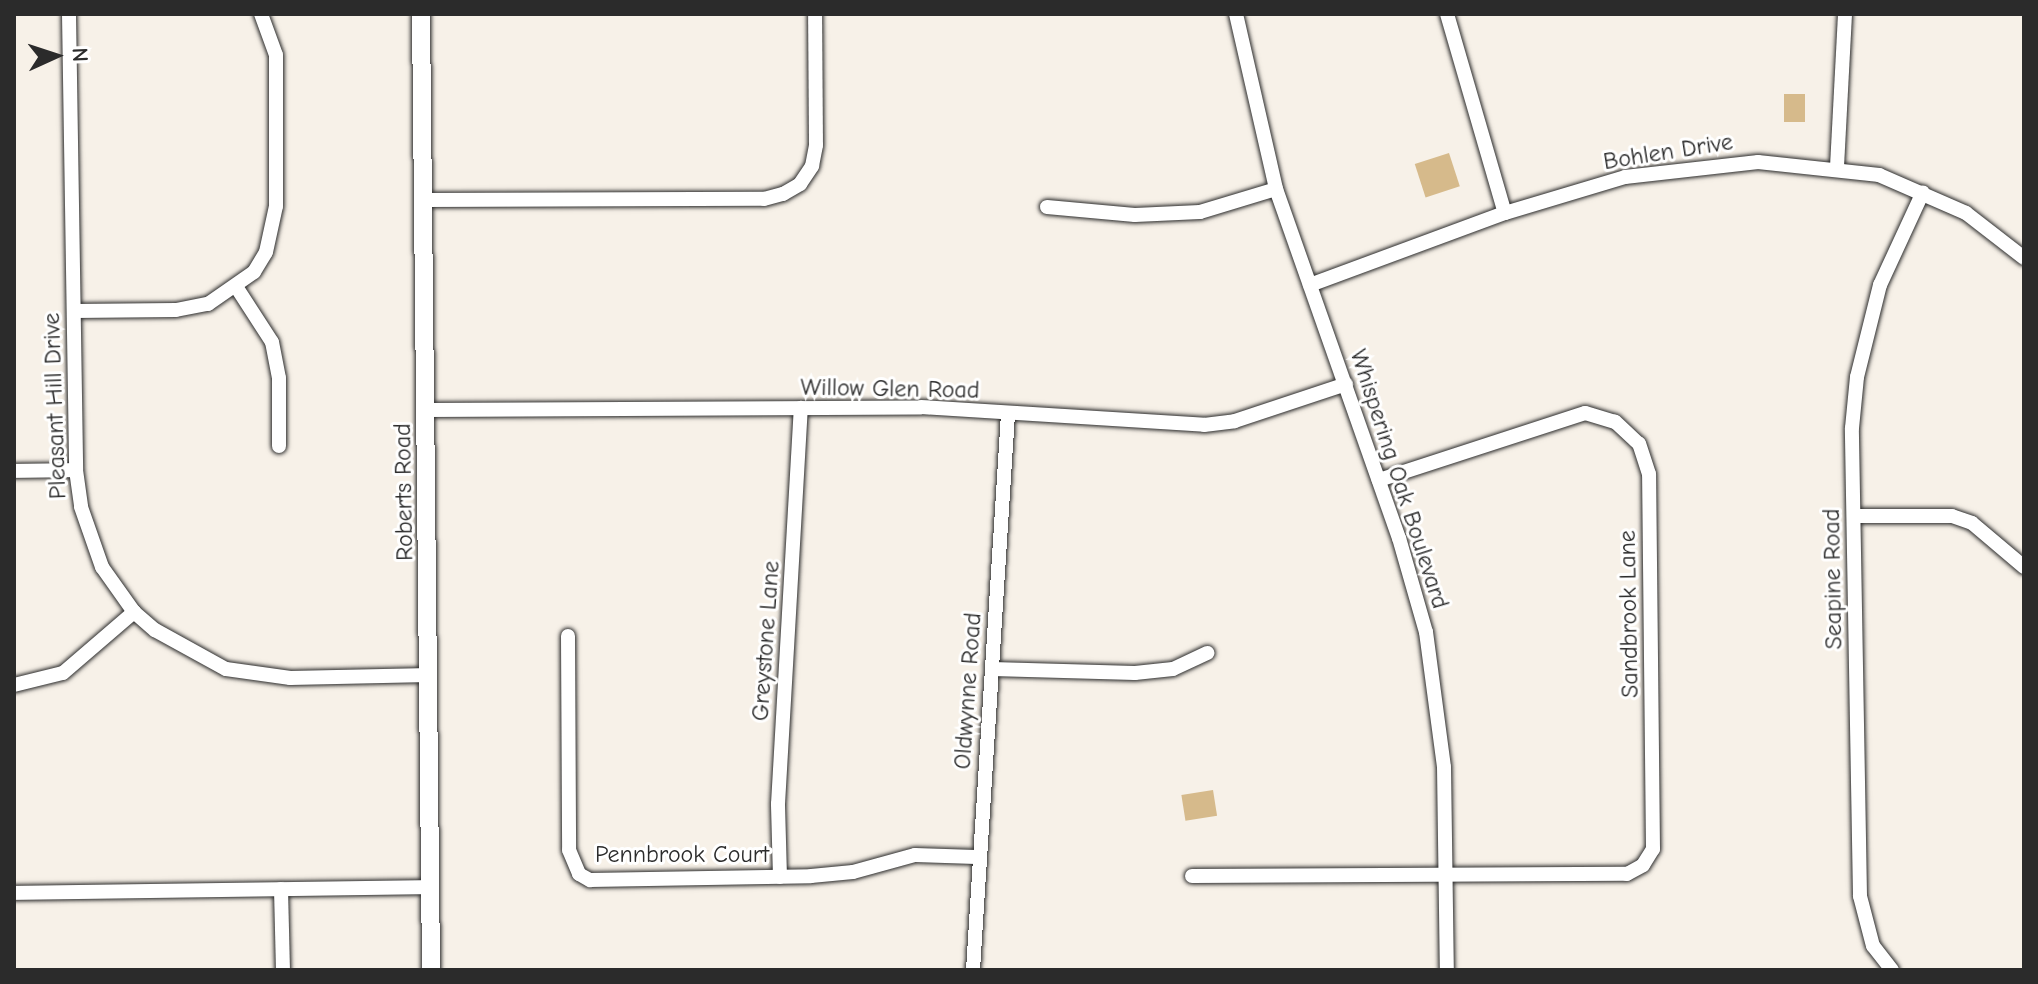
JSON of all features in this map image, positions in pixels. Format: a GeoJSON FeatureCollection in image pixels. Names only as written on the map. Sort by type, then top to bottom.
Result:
{"type":"FeatureCollection","features":[{"type":"Feature","properties":{"kind":"main road","name":"Roberts Road"},"geometry":{"type":"LineString","coordinates":[[421,14],[431,970]]}},
{"type":"Feature","properties":{"kind":"street","name":"Pleasant Hill Drive"},"geometry":{"type":"LineString","coordinates":[[69,14],[76,470],[92,547],[134,612],[205,661],[247,675],[430,675]]}},
{"type":"Feature","properties":{"kind":"street"},"geometry":{"type":"LineString","coordinates":[[74,311],[176,310],[208,304],[237,288],[266,252],[276,206],[276,55],[261,14]]}},
{"type":"Feature","properties":{"kind":"street"},"geometry":{"type":"LineString","coordinates":[[424,200],[764,199],[800,184],[812,166],[816,145],[815,14]]}},
{"type":"Feature","properties":{"kind":"street","name":"Whispering Oak Boulevard"},"geometry":{"type":"LineString","coordinates":[[1236,14],[1276,189],[1379,480],[1426,632],[1444,767],[1447,970]]}},
{"type":"Feature","properties":{"kind":"street"},"geometry":{"type":"LineString","coordinates":[[1447,14],[1505,213]]}},
{"type":"Feature","properties":{"kind":"street"},"geometry":{"type":"LineString","coordinates":[[1837,167],[1844,117],[1845,14]]}},
{"type":"Feature","properties":{"kind":"street","name":"Bohlen Drive"},"geometry":{"type":"LineString","coordinates":[[1310,285],[1505,213],[1625,177],[1696,166],[1758,162],[1837,167],[1923,192],[1966,213],[2024,258]]}},
{"type":"Feature","properties":{"kind":"street"},"geometry":{"type":"LineString","coordinates":[[1047,207],[1135,215],[1200,212],[1276,189]]}},
{"type":"Feature","properties":{"kind":"street","name":"Seapine Road"},"geometry":{"type":"LineString","coordinates":[[1892,970],[1873,946],[1860,896],[1854,516],[1857,377],[1880,285],[1923,192]]}},
{"type":"Feature","properties":{"kind":"street"},"geometry":{"type":"LineString","coordinates":[[237,288],[272,342],[279,378],[279,446]]}},
{"type":"Feature","properties":{"kind":"street","name":"Willow Glen Road"},"geometry":{"type":"LineString","coordinates":[[427,410],[921,407],[1204,425],[1235,421],[1346,384]]}},
{"type":"Feature","properties":{"kind":"street","name":"Greystone Lane"},"geometry":{"type":"LineString","coordinates":[[780,877],[778,804],[801,408]]}},
{"type":"Feature","properties":{"kind":"street","name":"Sandbrook Lane"},"geometry":{"type":"LineString","coordinates":[[1192,876],[1627,874],[1643,865],[1653,849],[1649,474],[1639,444],[1627,431],[1601,416],[1585,413],[1379,480]]}},
{"type":"Feature","properties":{"kind":"street","name":"Oldwynne Road"},"geometry":{"type":"LineString","coordinates":[[973,970],[976,857],[992,669],[1008,414]]}},
{"type":"Feature","properties":{"kind":"street"},"geometry":{"type":"LineString","coordinates":[[14,471],[76,470]]}},
{"type":"Feature","properties":{"kind":"street"},"geometry":{"type":"LineString","coordinates":[[1854,516],[1952,516],[1972,523],[2024,567]]}},
{"type":"Feature","properties":{"kind":"street"},"geometry":{"type":"LineString","coordinates":[[14,685],[63,673],[134,612]]}},
{"type":"Feature","properties":{"kind":"street","name":"Pennbrook Court"},"geometry":{"type":"LineString","coordinates":[[568,636],[569,850],[579,874],[604,881],[780,877],[853,872],[915,855],[976,857]]}},
{"type":"Feature","properties":{"kind":"street"},"geometry":{"type":"LineString","coordinates":[[992,669],[1135,673],[1173,669],[1208,653]]}},
{"type":"Feature","properties":{"kind":"street"},"geometry":{"type":"LineString","coordinates":[[14,893],[430,887]]}},
{"type":"Feature","properties":{"kind":"street"},"geometry":{"type":"LineString","coordinates":[[281,889],[283,970]]}},
{"type":"Feature","properties":{"kind":"building"},"geometry":{"type":"Polygon","coordinates":[[[1784,94],[1805,94],[1805,122],[1784,122],[1784,94]]]}},
{"type":"Feature","properties":{"kind":"building"},"geometry":{"type":"Polygon","coordinates":[[[1449,153],[1460,186],[1426,197],[1415,164],[1449,153]]]}},
{"type":"Feature","properties":{"kind":"building"},"geometry":{"type":"Polygon","coordinates":[[[1213,790],[1217,816],[1185,821],[1181,795],[1213,790]]]}}]}
